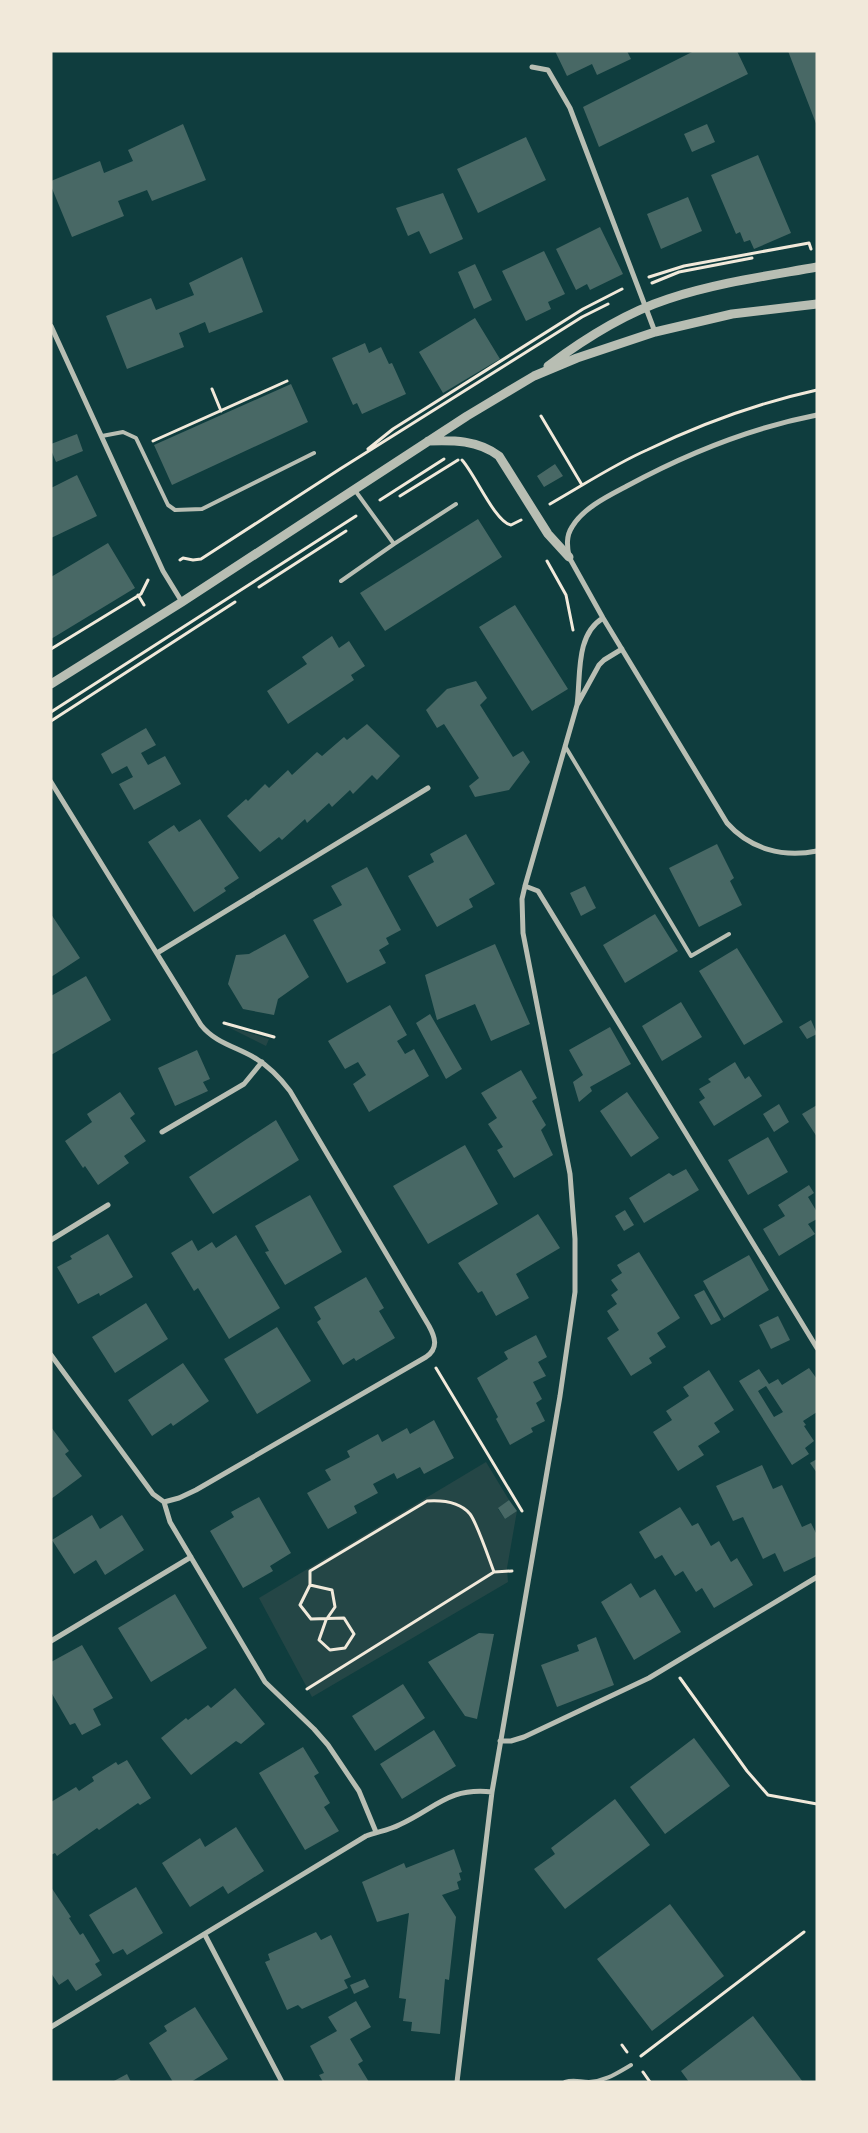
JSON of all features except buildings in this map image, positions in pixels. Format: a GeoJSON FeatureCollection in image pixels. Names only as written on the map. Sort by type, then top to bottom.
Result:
{"type":"FeatureCollection","features":[{"type":"Feature","properties":{"kind":"street"},"geometry":{"type":"LineString","coordinates":[[532,67],[548,70],[570,108],[655,332]]}},
{"type":"Feature","properties":{"kind":"street"},"geometry":{"type":"LineString","coordinates":[[51,684],[182,602],[427,441],[534,376],[596,333],[647,307],[688,292],[722,284],[817,268]]}},
{"type":"Feature","properties":{"kind":"street"},"geometry":{"type":"LineString","coordinates":[[534,376],[577,358],[655,332],[732,314],[817,304]]}},
{"type":"Feature","properties":{"kind":"street"},"geometry":{"type":"LineString","coordinates":[[51,326],[163,571],[182,602]]}},
{"type":"Feature","properties":{"kind":"street"},"geometry":{"type":"LineString","coordinates":[[569,556],[568,536],[571,528],[592,507],[611,495],[648,474],[714,445],[770,426],[817,415]]}},
{"type":"Feature","properties":{"kind":"street"},"geometry":{"type":"LineString","coordinates":[[427,441],[469,442],[491,450],[499,456],[548,534],[569,556],[603,618],[718,810],[733,829],[750,842],[779,852],[798,854],[817,851]]}},
{"type":"Feature","properties":{"kind":"street"},"geometry":{"type":"LineString","coordinates":[[457,2082],[492,1792],[567,1353],[576,1274],[570,1174],[523,933],[522,899],[577,705],[584,645],[592,626],[603,618]]}},
{"type":"Feature","properties":{"kind":"street"},"geometry":{"type":"LineString","coordinates":[[577,705],[599,665],[622,649]]}},
{"type":"Feature","properties":{"kind":"street"},"geometry":{"type":"LineString","coordinates":[[51,782],[206,1031],[216,1039],[262,1062],[277,1075],[298,1105],[429,1326],[435,1342],[434,1349],[426,1357],[196,1490],[179,1498],[164,1502]]}},
{"type":"Feature","properties":{"kind":"street"},"geometry":{"type":"LineString","coordinates":[[158,954],[428,788]]}},
{"type":"Feature","properties":{"kind":"street"},"geometry":{"type":"LineString","coordinates":[[525,886],[538,891],[817,1348]]}},
{"type":"Feature","properties":{"kind":"street"},"geometry":{"type":"LineString","coordinates":[[162,1132],[244,1084],[251,1078],[262,1062]]}},
{"type":"Feature","properties":{"kind":"street"},"geometry":{"type":"LineString","coordinates":[[51,1240],[108,1205]]}},
{"type":"Feature","properties":{"kind":"street"},"geometry":{"type":"LineString","coordinates":[[51,1355],[153,1494],[164,1502],[170,1522],[265,1682],[314,1729],[340,1762],[358,1791],[376,1832]]}},
{"type":"Feature","properties":{"kind":"street"},"geometry":{"type":"LineString","coordinates":[[51,1642],[191,1557]]}},
{"type":"Feature","properties":{"kind":"street"},"geometry":{"type":"LineString","coordinates":[[500,1741],[511,1742],[524,1737],[649,1678],[817,1576]]}},
{"type":"Feature","properties":{"kind":"street"},"geometry":{"type":"LineString","coordinates":[[51,2027],[354,1843],[376,1832],[399,1826],[452,1795],[472,1791],[492,1792]]}},
{"type":"Feature","properties":{"kind":"street"},"geometry":{"type":"LineString","coordinates":[[205,1935],[282,2082]]}},
{"type":"Feature","properties":{"kind":"lane"},"geometry":{"type":"LineString","coordinates":[[102,436],[123,432],[136,438],[168,505],[176,510],[202,509],[314,453]]}},
{"type":"Feature","properties":{"kind":"lane"},"geometry":{"type":"LineString","coordinates":[[354,489],[394,544]]}},
{"type":"Feature","properties":{"kind":"lane"},"geometry":{"type":"LineString","coordinates":[[341,581],[456,504]]}},
{"type":"Feature","properties":{"kind":"lane"},"geometry":{"type":"LineString","coordinates":[[565,746],[691,956],[729,934]]}},
{"type":"Feature","properties":{"kind":"lane"},"geometry":{"type":"LineString","coordinates":[[565,2082],[573,2080],[588,2082],[609,2079],[633,2063]]}},
{"type":"Feature","properties":{"kind":"path"},"geometry":{"type":"LineString","coordinates":[[646,278],[684,266],[809,243],[811,249]]}},
{"type":"Feature","properties":{"kind":"path"},"geometry":{"type":"LineString","coordinates":[[355,459],[393,430],[582,309],[631,285]]}},
{"type":"Feature","properties":{"kind":"path"},"geometry":{"type":"LineString","coordinates":[[180,560],[183,558],[201,559],[355,459],[582,317],[609,304]]}},
{"type":"Feature","properties":{"kind":"path"},"geometry":{"type":"LineString","coordinates":[[153,441],[287,381]]}},
{"type":"Feature","properties":{"kind":"path"},"geometry":{"type":"LineString","coordinates":[[212,389],[221,411]]}},
{"type":"Feature","properties":{"kind":"path"},"geometry":{"type":"LineString","coordinates":[[542,509],[646,450],[730,414],[817,390]]}},
{"type":"Feature","properties":{"kind":"path"},"geometry":{"type":"LineString","coordinates":[[541,416],[582,486]]}},
{"type":"Feature","properties":{"kind":"path"},"geometry":{"type":"LineString","coordinates":[[413,417],[416,422]]}},
{"type":"Feature","properties":{"kind":"path"},"geometry":{"type":"LineString","coordinates":[[394,491],[440,461],[448,458]]}},
{"type":"Feature","properties":{"kind":"path"},"geometry":{"type":"LineString","coordinates":[[453,458],[460,459],[468,467],[502,521],[511,525],[525,518]]}},
{"type":"Feature","properties":{"kind":"path"},"geometry":{"type":"LineString","coordinates":[[400,496],[460,459]]}},
{"type":"Feature","properties":{"kind":"path"},"geometry":{"type":"LineString","coordinates":[[440,461],[443,468]]}},
{"type":"Feature","properties":{"kind":"path"},"geometry":{"type":"LineString","coordinates":[[51,712],[339,526]]}},
{"type":"Feature","properties":{"kind":"path"},"geometry":{"type":"LineString","coordinates":[[259,587],[346,531]]}},
{"type":"Feature","properties":{"kind":"path"},"geometry":{"type":"LineString","coordinates":[[544,554],[566,595],[574,636]]}},
{"type":"Feature","properties":{"kind":"path"},"geometry":{"type":"LineString","coordinates":[[51,649],[138,595],[148,580]]}},
{"type":"Feature","properties":{"kind":"path"},"geometry":{"type":"LineString","coordinates":[[138,595],[145,607]]}},
{"type":"Feature","properties":{"kind":"path"},"geometry":{"type":"LineString","coordinates":[[51,721],[235,602]]}},
{"type":"Feature","properties":{"kind":"path"},"geometry":{"type":"LineString","coordinates":[[166,639],[169,645]]}},
{"type":"Feature","properties":{"kind":"path"},"geometry":{"type":"LineString","coordinates":[[224,1023],[274,1037]]}},
{"type":"Feature","properties":{"kind":"path"},"geometry":{"type":"LineString","coordinates":[[436,1368],[522,1511]]}},
{"type":"Feature","properties":{"kind":"path"},"geometry":{"type":"LineString","coordinates":[[310,1585],[332,1590],[335,1607],[326,1620],[319,1640],[330,1650],[345,1648],[354,1634],[344,1618],[326,1620],[311,1619],[300,1605],[310,1585],[310,1571],[427,1501],[440,1500],[454,1503],[470,1514],[494,1572]]}},
{"type":"Feature","properties":{"kind":"path"},"geometry":{"type":"LineString","coordinates":[[307,1689],[494,1572],[512,1571]]}},
{"type":"Feature","properties":{"kind":"path"},"geometry":{"type":"LineString","coordinates":[[680,1678],[747,1772],[768,1795],[817,1804]]}},
{"type":"Feature","properties":{"kind":"path"},"geometry":{"type":"LineString","coordinates":[[633,2063],[804,1932]]}},
{"type":"Feature","properties":{"kind":"shaded area"},"geometry":{"type":"Polygon","coordinates":[[[224,1025],[269,1039],[266,1046],[224,1025]]]}},
{"type":"Feature","properties":{"kind":"shaded area"},"geometry":{"type":"Polygon","coordinates":[[[486,1462],[509,1500],[498,1509],[505,1519],[517,1511],[507,1568],[508,1582],[312,1697],[259,1598],[486,1462]]]}}]}
